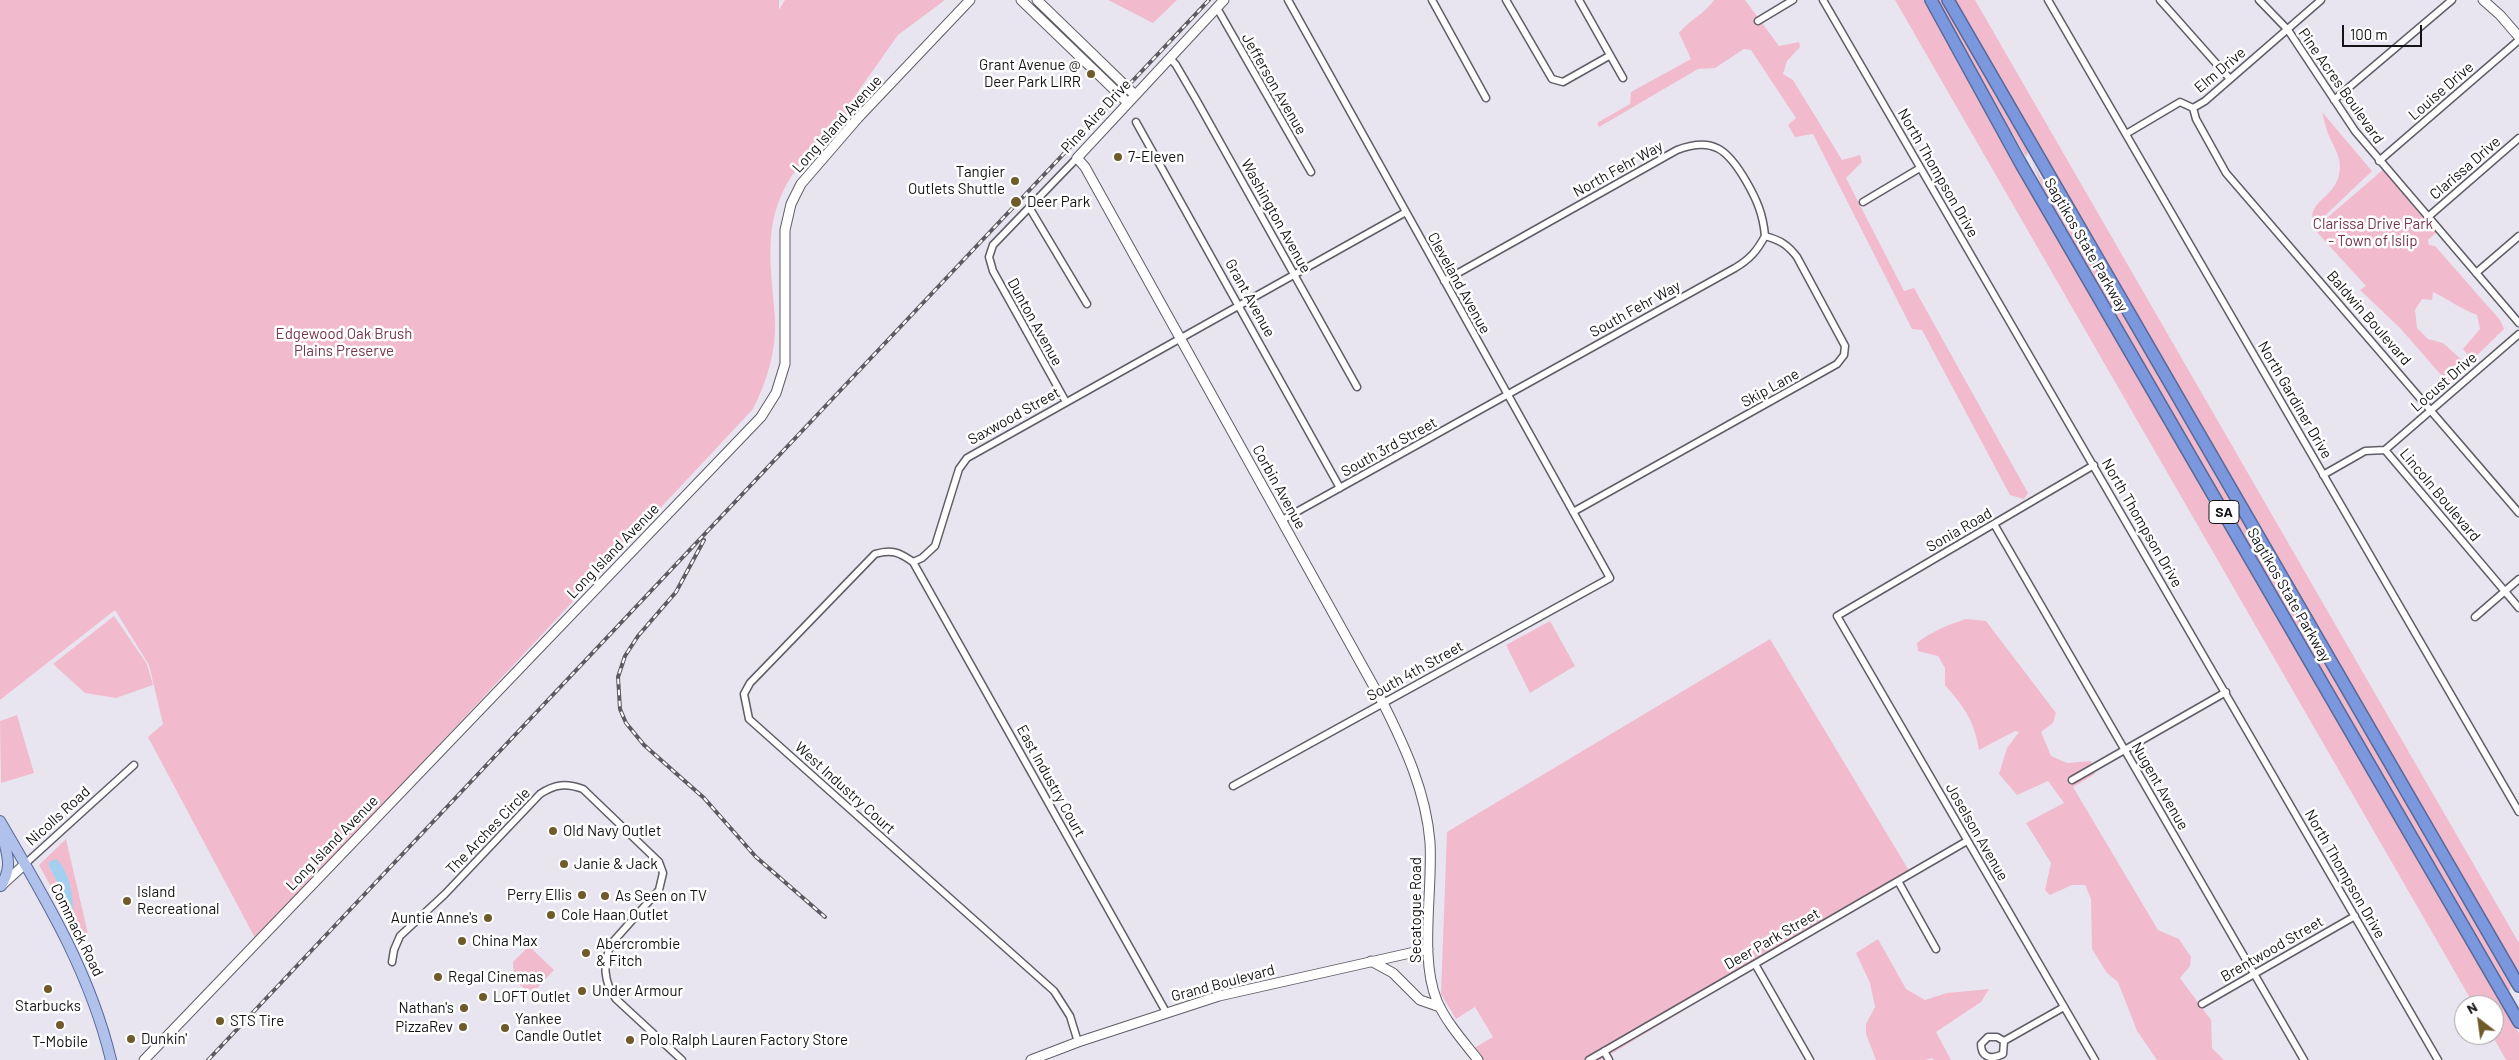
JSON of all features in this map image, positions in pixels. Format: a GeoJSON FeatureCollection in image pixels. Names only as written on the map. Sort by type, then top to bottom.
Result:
{"type":"FeatureCollection","features":[{"type":"Feature","properties":{"kind":"highway","name":"Sagtikos State Parkway"},"geometry":{"type":"LineString","coordinates":[[1931,0],[2021,164],[2519,1022]]}},
{"type":"Feature","properties":{"kind":"highway","name":"Sagtikos State Parkway"},"geometry":{"type":"LineString","coordinates":[[1948,0],[2519,986]]}},
{"type":"Feature","properties":{"kind":"main road","name":"Commack Road"},"geometry":{"type":"LineString","coordinates":[[1,823],[80,967],[95,1002],[111,1060]]}},
{"type":"Feature","properties":{"kind":"main road"},"geometry":{"type":"LineString","coordinates":[[1,823],[9,857],[7,871],[1,886]]}},
{"type":"Feature","properties":{"kind":"street","name":"Long Island Avenue"},"geometry":{"type":"LineString","coordinates":[[144,1060],[761,417],[776,393],[785,364],[785,230],[791,204],[801,184],[858,118],[970,0]]}},
{"type":"Feature","properties":{"kind":"street"},"geometry":{"type":"LineString","coordinates":[[1021,0],[1128,104]]}},
{"type":"Feature","properties":{"kind":"street"},"geometry":{"type":"LineString","coordinates":[[1038,0],[1135,95]]}},
{"type":"Feature","properties":{"kind":"street","name":"Pine Aire Drive"},"geometry":{"type":"LineString","coordinates":[[990,252],[993,245],[1224,0]]}},
{"type":"Feature","properties":{"kind":"street","name":"Cleveland Avenue"},"geometry":{"type":"LineString","coordinates":[[1288,0],[1610,578]]}},
{"type":"Feature","properties":{"kind":"street"},"geometry":{"type":"LineString","coordinates":[[1432,0],[1486,98]]}},
{"type":"Feature","properties":{"kind":"street"},"geometry":{"type":"LineString","coordinates":[[1506,0],[1552,79],[1557,82],[1563,82],[1609,56]]}},
{"type":"Feature","properties":{"kind":"street"},"geometry":{"type":"LineString","coordinates":[[1579,0],[1623,78]]}},
{"type":"Feature","properties":{"kind":"street"},"geometry":{"type":"LineString","coordinates":[[1758,21],[1793,0]]}},
{"type":"Feature","properties":{"kind":"street","name":"North Thompson Drive"},"geometry":{"type":"LineString","coordinates":[[1823,0],[2438,1060]]}},
{"type":"Feature","properties":{"kind":"street","name":"North Gardiner Drive"},"geometry":{"type":"LineString","coordinates":[[2048,0],[2519,812]]}},
{"type":"Feature","properties":{"kind":"street"},"geometry":{"type":"LineString","coordinates":[[2160,0],[2230,79]]}},
{"type":"Feature","properties":{"kind":"street","name":"Pine Acres Boulevard"},"geometry":{"type":"LineString","coordinates":[[2260,0],[2288,30],[2355,131],[2519,323]]}},
{"type":"Feature","properties":{"kind":"street","name":"Elm Drive"},"geometry":{"type":"LineString","coordinates":[[2126,134],[2180,102],[2193,108],[2205,101],[2322,0]]}},
{"type":"Feature","properties":{"kind":"street"},"geometry":{"type":"LineString","coordinates":[[2334,100],[2452,0]]}},
{"type":"Feature","properties":{"kind":"street"},"geometry":{"type":"LineString","coordinates":[[2483,0],[2519,36]]}},
{"type":"Feature","properties":{"kind":"street","name":"Jefferson Avenue"},"geometry":{"type":"LineString","coordinates":[[1217,8],[1311,172]]}},
{"type":"Feature","properties":{"kind":"street","name":"Louise Drive"},"geometry":{"type":"LineString","coordinates":[[2379,160],[2519,40]]}},
{"type":"Feature","properties":{"kind":"street","name":"Washington Avenue"},"geometry":{"type":"LineString","coordinates":[[1170,58],[1201,108],[1357,387]]}},
{"type":"Feature","properties":{"kind":"street","name":"Baldwin Boulevard"},"geometry":{"type":"LineString","coordinates":[[2193,108],[2196,118],[2226,173],[2519,513]]}},
{"type":"Feature","properties":{"kind":"street","name":"Grant Avenue"},"geometry":{"type":"LineString","coordinates":[[1136,122],[1340,488]]}},
{"type":"Feature","properties":{"kind":"street","name":"Clarissa Drive"},"geometry":{"type":"LineString","coordinates":[[2428,217],[2519,138]]}},
{"type":"Feature","properties":{"kind":"street","name":"North Fehr Way"},"geometry":{"type":"LineString","coordinates":[[1444,281],[1677,150],[1699,144],[1719,148],[1736,163],[1759,204],[1765,236]]}},
{"type":"Feature","properties":{"kind":"street","name":"Corbin Avenue"},"geometry":{"type":"LineString","coordinates":[[1077,158],[1085,167],[1383,703],[1410,756],[1430,841]]}},
{"type":"Feature","properties":{"kind":"street"},"geometry":{"type":"LineString","coordinates":[[1863,202],[1920,168]]}},
{"type":"Feature","properties":{"kind":"street"},"geometry":{"type":"LineString","coordinates":[[1029,207],[1087,304]]}},
{"type":"Feature","properties":{"kind":"street","name":"Saxwood Street"},"geometry":{"type":"LineString","coordinates":[[913,562],[922,558],[935,546],[959,469],[967,458],[1406,212]]}},
{"type":"Feature","properties":{"kind":"street","name":"South Fehr Way"},"geometry":{"type":"LineString","coordinates":[[1508,396],[1749,260],[1765,236]]}},
{"type":"Feature","properties":{"kind":"street","name":"Skip Lane"},"geometry":{"type":"LineString","coordinates":[[1573,512],[1837,364],[1844,355],[1845,346],[1797,257],[1790,247],[1782,241],[1765,236]]}},
{"type":"Feature","properties":{"kind":"street"},"geometry":{"type":"LineString","coordinates":[[2476,273],[2519,236]]}},
{"type":"Feature","properties":{"kind":"street","name":"Dunton Avenue"},"geometry":{"type":"LineString","coordinates":[[990,252],[989,260],[993,271],[1066,402]]}},
{"type":"Feature","properties":{"kind":"street","name":"Locust Drive"},"geometry":{"type":"LineString","coordinates":[[2385,450],[2519,334]]}},
{"type":"Feature","properties":{"kind":"street","name":"South 3rd Street"},"geometry":{"type":"LineString","coordinates":[[1282,520],[1508,396]]}},
{"type":"Feature","properties":{"kind":"street","name":"Lincoln Boulevard"},"geometry":{"type":"LineString","coordinates":[[2324,475],[2366,451],[2385,450],[2519,608]]}},
{"type":"Feature","properties":{"kind":"street","name":"Sonia Road"},"geometry":{"type":"LineString","coordinates":[[1837,616],[2094,465]]}},
{"type":"Feature","properties":{"kind":"street","name":"Nugent Avenue"},"geometry":{"type":"LineString","coordinates":[[1994,524],[2304,1060]]}},
{"type":"Feature","properties":{"kind":"street","name":"West Industry Court"},"geometry":{"type":"LineString","coordinates":[[913,562],[900,553],[887,550],[874,554],[864,563],[750,683],[744,694],[749,719],[1054,991],[1070,1016],[1078,1042]]}},
{"type":"Feature","properties":{"kind":"street","name":"East Industry Court"},"geometry":{"type":"LineString","coordinates":[[913,562],[1166,1012]]}},
{"type":"Feature","properties":{"kind":"street","name":"South 4th Street"},"geometry":{"type":"LineString","coordinates":[[1233,786],[1610,578]]}},
{"type":"Feature","properties":{"kind":"street"},"geometry":{"type":"LineString","coordinates":[[2475,617],[2519,579]]}},
{"type":"Feature","properties":{"kind":"street","name":"Joselson Avenue"},"geometry":{"type":"LineString","coordinates":[[1837,616],[2095,1060]]}},
{"type":"Feature","properties":{"kind":"street"},"geometry":{"type":"LineString","coordinates":[[2072,780],[2226,692]]}},
{"type":"Feature","properties":{"kind":"street","name":"Nicolls Road"},"geometry":{"type":"LineString","coordinates":[[1,886],[134,765]]}},
{"type":"Feature","properties":{"kind":"street","name":"The Arches Circle"},"geometry":{"type":"LineString","coordinates":[[392,962],[394,950],[400,936],[445,894],[540,794],[560,784],[583,789],[659,862],[663,873],[659,890],[611,944],[607,954],[605,976],[608,988],[616,999],[682,1060]]}},
{"type":"Feature","properties":{"kind":"street","name":"Secatogue Road"},"geometry":{"type":"LineString","coordinates":[[1430,841],[1428,949],[1431,981],[1440,1007]]}},
{"type":"Feature","properties":{"kind":"street","name":"Deer Park Street"},"geometry":{"type":"LineString","coordinates":[[1589,1060],[1967,841]]}},
{"type":"Feature","properties":{"kind":"street"},"geometry":{"type":"LineString","coordinates":[[1898,881],[1936,948]]}},
{"type":"Feature","properties":{"kind":"street","name":"Brentwood Street"},"geometry":{"type":"LineString","coordinates":[[2202,1004],[2355,916]]}},
{"type":"Feature","properties":{"kind":"street","name":"Grand Boulevard"},"geometry":{"type":"LineString","coordinates":[[1031,1060],[1043,1058],[1078,1042],[1219,996],[1428,949]]}},
{"type":"Feature","properties":{"kind":"street"},"geometry":{"type":"LineString","coordinates":[[1371,961],[1393,973],[1420,1000],[1440,1007],[1478,1060]]}},
{"type":"Feature","properties":{"kind":"street"},"geometry":{"type":"LineString","coordinates":[[1755,964],[1810,1060]]}},
{"type":"Feature","properties":{"kind":"street"},"geometry":{"type":"LineString","coordinates":[[2004,1041],[2064,1007]]}},
{"type":"Feature","properties":{"kind":"street"},"geometry":{"type":"LineString","coordinates":[[1604,1051],[1609,1060]]}},
{"type":"Feature","properties":{"kind":"green space","name":"Edgewood Oak Brush Plains Preserve"},"geometry":{"type":"Polygon","coordinates":[[[0,0],[779,0],[779,10],[785,0],[945,0],[898,35],[857,93],[858,104],[805,158],[781,196],[775,211],[772,227],[770,258],[775,321],[774,344],[766,377],[753,409],[272,923],[255,938],[148,737],[163,724],[149,665],[115,610],[0,700],[0,0]]]}},
{"type":"Feature","properties":{"kind":"green space"},"geometry":{"type":"Polygon","coordinates":[[[1108,0],[1177,0],[1153,23],[1108,0]]]}},
{"type":"Feature","properties":{"kind":"green space"},"geometry":{"type":"Polygon","coordinates":[[[1714,0],[1745,0],[1779,46],[1799,42],[1800,47],[1787,61],[1783,74],[1793,80],[1842,160],[1860,155],[1862,162],[1846,178],[1904,291],[1914,288],[2028,493],[2024,499],[2010,495],[1922,330],[1912,329],[1813,134],[1795,137],[1788,125],[1796,118],[1751,50],[1744,49],[1715,68],[1698,69],[1599,127],[1597,123],[1630,104],[1631,92],[1691,59],[1679,33],[1714,0]]]}},
{"type":"Feature","properties":{"kind":"green space"},"geometry":{"type":"Polygon","coordinates":[[[1895,0],[1925,0],[2497,995],[2468,995],[1895,0]]]}},
{"type":"Feature","properties":{"kind":"green space"},"geometry":{"type":"Polygon","coordinates":[[[1936,0],[1945,0],[2014,124],[2028,152],[2026,157],[2010,132],[1936,0]]]}},
{"type":"Feature","properties":{"kind":"green space"},"geometry":{"type":"Polygon","coordinates":[[[1954,0],[1975,0],[2519,943],[2519,973],[1954,0]]]}},
{"type":"Feature","properties":{"kind":"green space"},"geometry":{"type":"Polygon","coordinates":[[[2322,112],[2372,171],[2314,226],[2313,211],[2336,183],[2340,169],[2339,157],[2327,131],[2322,112]]]}},
{"type":"Feature","properties":{"kind":"green space"},"geometry":{"type":"Polygon","coordinates":[[[2032,162],[2046,187],[2051,184],[2494,949],[2511,986],[2510,991],[2506,988],[2493,963],[2491,963],[2046,196],[2032,162]]]}},
{"type":"Feature","properties":{"kind":"green space","name":"Clarissa Drive Park - Town of Islip"},"geometry":{"type":"Polygon","coordinates":[[[2385,168],[2439,230],[2428,240],[2429,245],[2435,246],[2500,320],[2504,329],[2472,360],[2463,349],[2480,329],[2477,315],[2433,292],[2432,300],[2422,299],[2415,310],[2417,328],[2428,339],[2443,343],[2464,362],[2467,370],[2449,384],[2400,328],[2360,290],[2366,286],[2314,229],[2385,168]]]}},
{"type":"Feature","properties":{"kind":"green space"},"geometry":{"type":"Polygon","coordinates":[[[114,616],[147,664],[153,685],[116,698],[85,693],[53,664],[114,616]]]}},
{"type":"Feature","properties":{"kind":"green space"},"geometry":{"type":"Polygon","coordinates":[[[1966,619],[1986,621],[2056,713],[2053,723],[2041,732],[2051,756],[2067,763],[2091,761],[2095,774],[2073,787],[2158,930],[2179,939],[2191,957],[2190,966],[2180,978],[2211,1020],[2212,1048],[2224,1060],[2157,1060],[2137,1031],[2118,982],[2107,973],[2092,949],[2091,899],[2085,885],[2072,885],[2050,895],[2045,890],[2051,863],[2026,823],[2064,803],[2048,781],[2017,795],[1999,774],[2007,748],[2019,732],[2015,731],[1979,750],[1968,715],[1945,685],[1945,668],[1938,656],[1918,651],[1917,643],[1928,635],[1966,619]]]}},
{"type":"Feature","properties":{"kind":"green space"},"geometry":{"type":"Polygon","coordinates":[[[1550,621],[1575,666],[1530,693],[1506,645],[1550,621]]]}},
{"type":"Feature","properties":{"kind":"green space"},"geometry":{"type":"Polygon","coordinates":[[[1770,639],[1911,874],[1601,1060],[1472,1060],[1467,1052],[1493,1037],[1475,1007],[1456,1019],[1441,994],[1447,832],[1770,639]]]}},
{"type":"Feature","properties":{"kind":"green space"},"geometry":{"type":"Polygon","coordinates":[[[17,715],[34,773],[1,783],[0,721],[17,715]]]}},
{"type":"Feature","properties":{"kind":"green space"},"geometry":{"type":"Polygon","coordinates":[[[66,839],[88,934],[78,936],[39,865],[66,839]],[[61,865],[49,866],[73,913],[61,865]]]}},
{"type":"Feature","properties":{"kind":"green space"},"geometry":{"type":"Polygon","coordinates":[[[1878,939],[1906,989],[1925,1000],[1947,993],[1989,989],[1981,1002],[1936,1032],[1951,1060],[1934,1060],[1932,1058],[1925,1060],[1876,1060],[1866,1034],[1866,1024],[1875,1007],[1870,983],[1856,953],[1878,939]]]}},
{"type":"Feature","properties":{"kind":"green space"},"geometry":{"type":"Polygon","coordinates":[[[529,946],[554,970],[531,995],[514,979],[513,962],[529,946]]]}},
{"type":"Feature","properties":{"kind":"green space"},"geometry":{"type":"Polygon","coordinates":[[[2504,1007],[2519,1033],[2519,1060],[2506,1060],[2498,1045],[2504,1045],[2504,1007]]]}},
{"type":"Feature","properties":{"kind":"water"},"geometry":{"type":"Polygon","coordinates":[[[56,859],[61,864],[70,885],[73,914],[49,866],[49,862],[56,859]]]}},
{"type":"Feature","properties":{"kind":"railway"},"geometry":{"type":"LineString","coordinates":[[208,1060],[1209,0]]}},
{"type":"Feature","properties":{"kind":"railway"},"geometry":{"type":"LineString","coordinates":[[704,540],[676,592],[638,636],[625,656],[618,677],[620,709],[626,723],[644,745],[704,798],[756,857],[825,917]]}},
{"type":"Feature","properties":{"kind":"place","name":"Grant Avenue @ Deer Park LIRR"},"geometry":{"type":"Point","coordinates":[1091,74]}},
{"type":"Feature","properties":{"kind":"place","name":"7-Eleven"},"geometry":{"type":"Point","coordinates":[1118,157]}},
{"type":"Feature","properties":{"kind":"place","name":"Tangier Outlets Shuttle"},"geometry":{"type":"Point","coordinates":[1015,181]}},
{"type":"Feature","properties":{"kind":"place","name":"Deer Park"},"geometry":{"type":"Point","coordinates":[1016,202]}},
{"type":"Feature","properties":{"kind":"place","name":"Old Navy Outlet"},"geometry":{"type":"Point","coordinates":[553,831]}},
{"type":"Feature","properties":{"kind":"place","name":"Janie & Jack"},"geometry":{"type":"Point","coordinates":[564,864]}},
{"type":"Feature","properties":{"kind":"place","name":"Perry Ellis"},"geometry":{"type":"Point","coordinates":[582,895]}},
{"type":"Feature","properties":{"kind":"place","name":"As Seen on TV"},"geometry":{"type":"Point","coordinates":[605,896]}},
{"type":"Feature","properties":{"kind":"place","name":"Island Recreational"},"geometry":{"type":"Point","coordinates":[127,901]}},
{"type":"Feature","properties":{"kind":"place","name":"Cole Haan Outlet"},"geometry":{"type":"Point","coordinates":[551,915]}},
{"type":"Feature","properties":{"kind":"place","name":"Auntie Anne's"},"geometry":{"type":"Point","coordinates":[488,918]}},
{"type":"Feature","properties":{"kind":"place","name":"China Max"},"geometry":{"type":"Point","coordinates":[462,941]}},
{"type":"Feature","properties":{"kind":"place","name":"Abercrombie & Fitch"},"geometry":{"type":"Point","coordinates":[586,953]}},
{"type":"Feature","properties":{"kind":"place","name":"Regal Cinemas"},"geometry":{"type":"Point","coordinates":[438,977]}},
{"type":"Feature","properties":{"kind":"place","name":"Starbucks"},"geometry":{"type":"Point","coordinates":[48,989]}},
{"type":"Feature","properties":{"kind":"place","name":"Under Armour"},"geometry":{"type":"Point","coordinates":[582,991]}},
{"type":"Feature","properties":{"kind":"place","name":"LOFT Outlet"},"geometry":{"type":"Point","coordinates":[483,997]}},
{"type":"Feature","properties":{"kind":"place","name":"Nathan's"},"geometry":{"type":"Point","coordinates":[464,1008]}},
{"type":"Feature","properties":{"kind":"place","name":"STS Tire"},"geometry":{"type":"Point","coordinates":[220,1021]}},
{"type":"Feature","properties":{"kind":"place","name":"T-Mobile"},"geometry":{"type":"Point","coordinates":[60,1025]}},
{"type":"Feature","properties":{"kind":"place","name":"PizzaRev"},"geometry":{"type":"Point","coordinates":[463,1027]}},
{"type":"Feature","properties":{"kind":"place","name":"Yankee Candle Outlet"},"geometry":{"type":"Point","coordinates":[505,1028]}},
{"type":"Feature","properties":{"kind":"place","name":"Dunkin'"},"geometry":{"type":"Point","coordinates":[131,1039]}},
{"type":"Feature","properties":{"kind":"place","name":"Polo Ralph Lauren Factory Store"},"geometry":{"type":"Point","coordinates":[630,1040]}}]}
